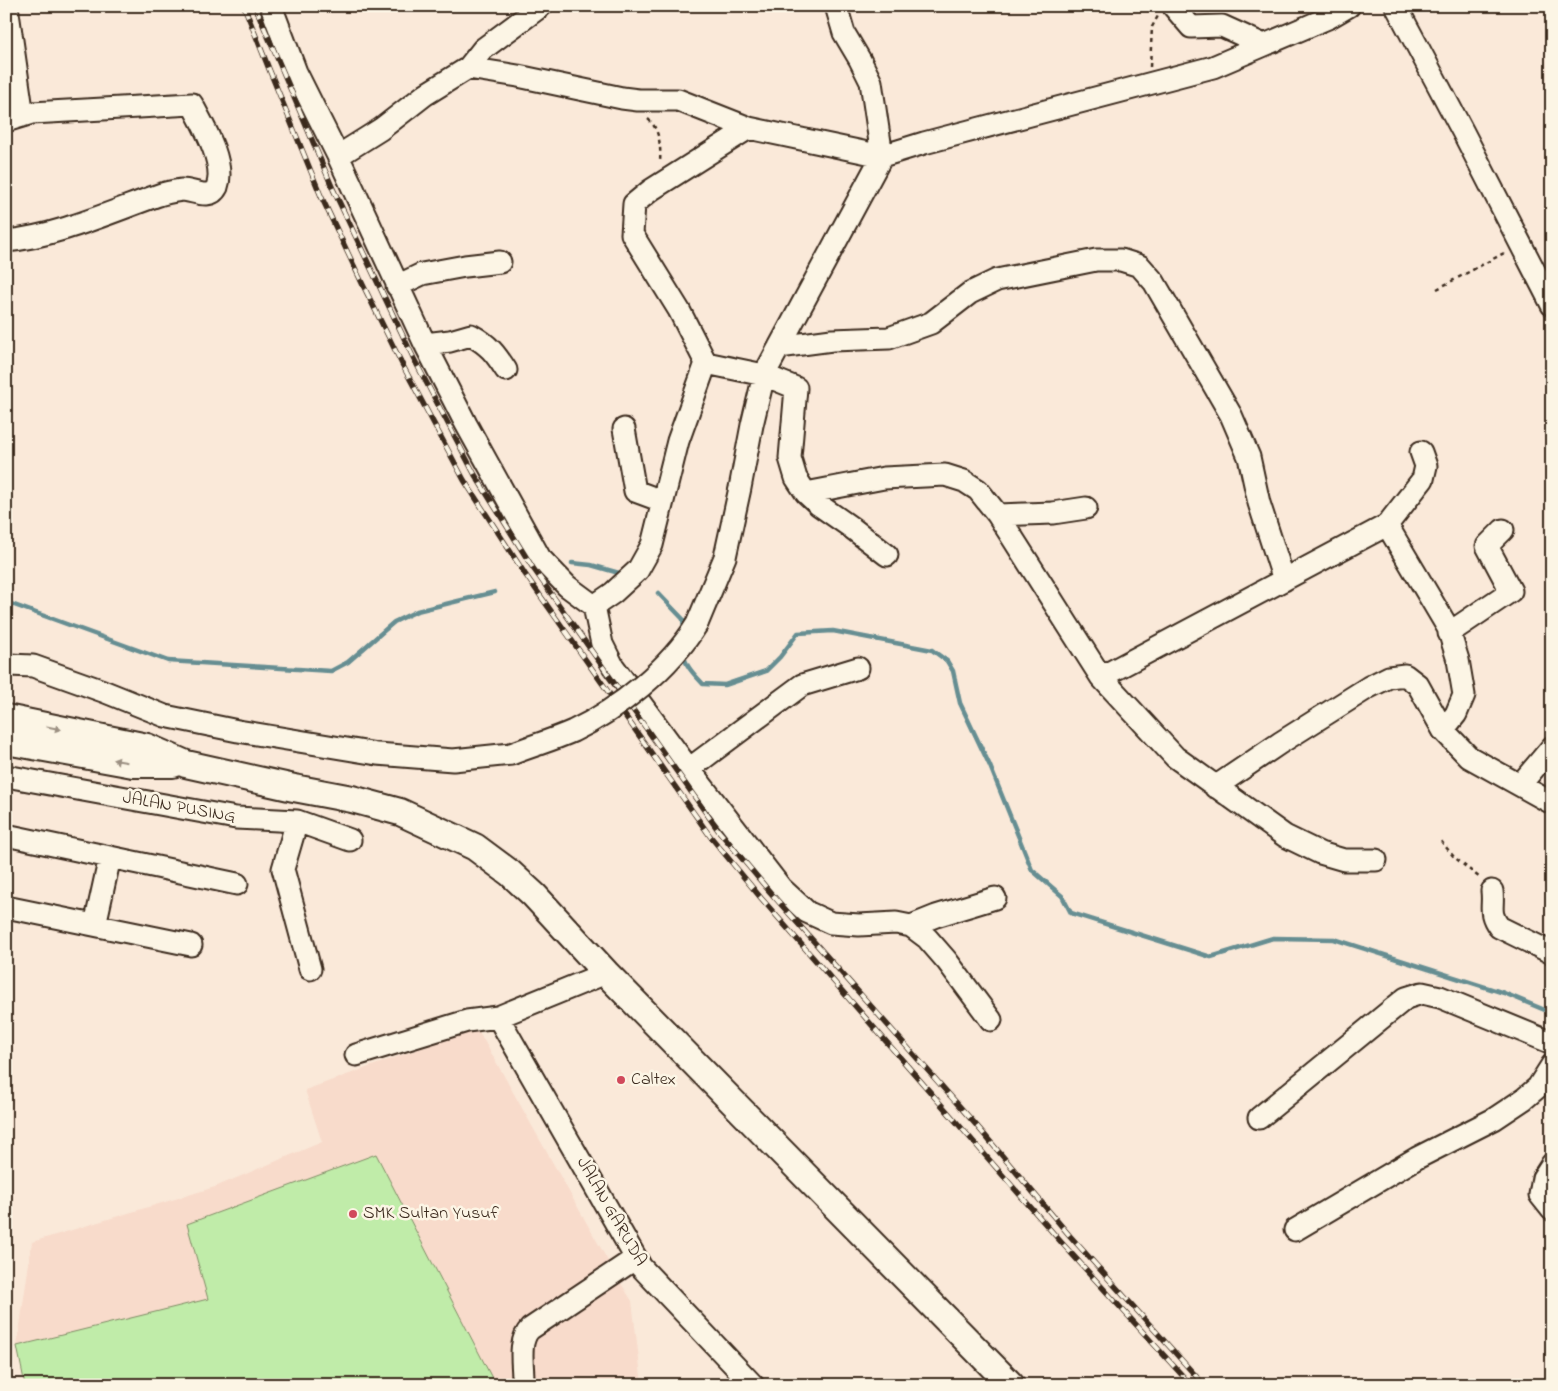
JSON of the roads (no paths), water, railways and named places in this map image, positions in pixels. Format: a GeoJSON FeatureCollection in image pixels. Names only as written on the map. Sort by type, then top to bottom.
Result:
{"type":"FeatureCollection","features":[{"type":"Feature","properties":{"kind":"main road"},"geometry":{"type":"LineString","coordinates":[[6,718],[147,747],[186,764],[352,799],[400,812],[475,847],[510,873],[534,895],[606,973],[1011,1385]]}},
{"type":"Feature","properties":{"kind":"main road"},"geometry":{"type":"LineString","coordinates":[[6,741],[133,764],[186,764]]}},
{"type":"Feature","properties":{"kind":"street"},"geometry":{"type":"LineString","coordinates":[[6,242],[20,240],[96,219],[159,195],[183,190],[206,194],[213,192],[217,186],[216,150],[192,104],[32,113],[14,118],[7,6]]}},
{"type":"Feature","properties":{"kind":"street"},"geometry":{"type":"LineString","coordinates":[[270,6],[296,72],[338,156],[424,344],[540,558],[567,586],[594,606],[602,644],[613,666],[689,769],[781,888],[807,912],[830,923],[859,925],[896,923],[911,926],[927,938],[991,1020]]}},
{"type":"Feature","properties":{"kind":"street"},"geometry":{"type":"LineString","coordinates":[[338,156],[381,130],[426,94],[468,68],[483,49],[541,6]]}},
{"type":"Feature","properties":{"kind":"street"},"geometry":{"type":"LineString","coordinates":[[6,667],[33,666],[165,716],[238,731],[377,754],[453,760],[511,754],[573,731],[621,703],[659,671],[687,640],[697,624],[725,557],[764,376],[882,156],[871,82],[844,33],[836,6]]}},
{"type":"Feature","properties":{"kind":"street"},"geometry":{"type":"LineString","coordinates":[[468,68],[518,76],[622,98],[678,100],[748,128],[882,156],[924,143],[1213,67],[1330,17],[1349,6]]}},
{"type":"Feature","properties":{"kind":"street"},"geometry":{"type":"LineString","coordinates":[[1396,6],[1552,305]]}},
{"type":"Feature","properties":{"kind":"street"},"geometry":{"type":"LineString","coordinates":[[1166,10],[1191,27],[1222,26],[1264,45]]}},
{"type":"Feature","properties":{"kind":"street"},"geometry":{"type":"LineString","coordinates":[[594,606],[613,593],[638,570],[652,546],[678,440],[706,363],[679,310],[632,234],[634,204],[651,190],[748,128]]}},
{"type":"Feature","properties":{"kind":"street"},"geometry":{"type":"LineString","coordinates":[[779,347],[832,340],[889,338],[931,323],[970,292],[990,283],[1030,272],[1096,260],[1121,260],[1140,266],[1154,282],[1231,415],[1249,457],[1259,503],[1284,580]]}},
{"type":"Feature","properties":{"kind":"street"},"geometry":{"type":"LineString","coordinates":[[397,286],[422,274],[500,262]]}},
{"type":"Feature","properties":{"kind":"street"},"geometry":{"type":"LineString","coordinates":[[424,344],[450,341],[471,335],[485,342],[496,353],[506,370]]}},
{"type":"Feature","properties":{"kind":"street"},"geometry":{"type":"LineString","coordinates":[[706,363],[764,376],[796,388],[790,458],[796,478],[806,493],[818,505],[887,555]]}},
{"type":"Feature","properties":{"kind":"street"},"geometry":{"type":"LineString","coordinates":[[624,429],[635,491],[662,501]]}},
{"type":"Feature","properties":{"kind":"street"},"geometry":{"type":"LineString","coordinates":[[1101,677],[1387,525],[1423,479],[1426,466],[1422,452]]}},
{"type":"Feature","properties":{"kind":"street"},"geometry":{"type":"LineString","coordinates":[[806,493],[884,478],[944,475],[964,481],[978,490],[998,515],[1101,677],[1175,757],[1285,836],[1320,853],[1344,860],[1376,860]]}},
{"type":"Feature","properties":{"kind":"street"},"geometry":{"type":"LineString","coordinates":[[998,515],[1053,513],[1086,508]]}},
{"type":"Feature","properties":{"kind":"street"},"geometry":{"type":"LineString","coordinates":[[1387,525],[1448,628],[1458,660],[1464,695],[1456,714],[1444,730]]}},
{"type":"Feature","properties":{"kind":"street"},"geometry":{"type":"LineString","coordinates":[[1449,633],[1511,591],[1487,546],[1503,530]]}},
{"type":"Feature","properties":{"kind":"street"},"geometry":{"type":"LineString","coordinates":[[689,769],[802,685],[858,668]]}},
{"type":"Feature","properties":{"kind":"street"},"geometry":{"type":"LineString","coordinates":[[1215,787],[1280,743],[1369,687],[1389,677],[1405,675],[1418,685],[1444,730],[1469,757],[1552,803]]}},
{"type":"Feature","properties":{"kind":"street"},"geometry":{"type":"LineString","coordinates":[[1520,785],[1549,748],[1552,747]]}},
{"type":"Feature","properties":{"kind":"street","name":"JALAN PUSING"},"geometry":{"type":"LineString","coordinates":[[6,776],[236,818],[297,821],[350,840]]}},
{"type":"Feature","properties":{"kind":"street"},"geometry":{"type":"LineString","coordinates":[[297,821],[283,869],[310,969]]}},
{"type":"Feature","properties":{"kind":"street"},"geometry":{"type":"LineString","coordinates":[[6,835],[237,884]]}},
{"type":"Feature","properties":{"kind":"street"},"geometry":{"type":"LineString","coordinates":[[95,925],[110,857]]}},
{"type":"Feature","properties":{"kind":"street"},"geometry":{"type":"LineString","coordinates":[[1492,891],[1494,900],[1491,912],[1499,927],[1552,953]]}},
{"type":"Feature","properties":{"kind":"street"},"geometry":{"type":"LineString","coordinates":[[911,926],[936,916],[995,898]]}},
{"type":"Feature","properties":{"kind":"street"},"geometry":{"type":"LineString","coordinates":[[6,907],[191,945]]}},
{"type":"Feature","properties":{"kind":"street"},"geometry":{"type":"LineString","coordinates":[[356,1055],[467,1021],[498,1018],[606,973]]}},
{"type":"Feature","properties":{"kind":"street"},"geometry":{"type":"LineString","coordinates":[[1259,1118],[1406,998],[1422,993],[1440,997],[1552,1043]]}},
{"type":"Feature","properties":{"kind":"street","name":"JALAN GARUDA"},"geometry":{"type":"LineString","coordinates":[[498,1018],[641,1267],[753,1385]]}},
{"type":"Feature","properties":{"kind":"street"},"geometry":{"type":"LineString","coordinates":[[1295,1230],[1417,1158],[1494,1119],[1538,1087],[1552,1065]]}},
{"type":"Feature","properties":{"kind":"street"},"geometry":{"type":"LineString","coordinates":[[1552,1164],[1543,1178],[1540,1195],[1552,1210]]}},
{"type":"Feature","properties":{"kind":"street"},"geometry":{"type":"LineString","coordinates":[[521,1385],[523,1379],[523,1340],[525,1334],[636,1258]]}},
{"type":"Feature","properties":{"kind":"waterway"},"geometry":{"type":"LineString","coordinates":[[572,563],[591,565],[619,573]]}},
{"type":"Feature","properties":{"kind":"waterway"},"geometry":{"type":"LineString","coordinates":[[6,602],[168,661],[331,671],[348,662],[394,622],[417,611],[495,592]]}},
{"type":"Feature","properties":{"kind":"waterway"},"geometry":{"type":"LineString","coordinates":[[658,593],[683,619],[684,629]]}},
{"type":"Feature","properties":{"kind":"waterway"},"geometry":{"type":"LineString","coordinates":[[684,654],[688,666],[703,684],[725,685],[766,671],[780,657],[798,633],[833,631],[932,650],[947,661],[953,671],[960,703],[990,766],[1032,870],[1062,896],[1071,913],[1211,957],[1273,938],[1334,939],[1504,993],[1552,1013]]}},
{"type":"Feature","properties":{"kind":"railway"},"geometry":{"type":"LineString","coordinates":[[244,6],[321,196],[402,364],[464,480],[525,574],[710,836],[761,898],[1061,1242],[1191,1385]]}},
{"type":"Feature","properties":{"kind":"railway"},"geometry":{"type":"LineString","coordinates":[[255,6],[333,189],[414,359],[475,475],[533,568],[718,830],[770,892],[977,1126],[1070,1236],[1204,1385]]}},
{"type":"Feature","properties":{"kind":"place","name":"Caltex"},"geometry":{"type":"Point","coordinates":[621,1080]}},
{"type":"Feature","properties":{"kind":"place","name":"SMK Sultan Yusuf"},"geometry":{"type":"Point","coordinates":[353,1214]}}]}
